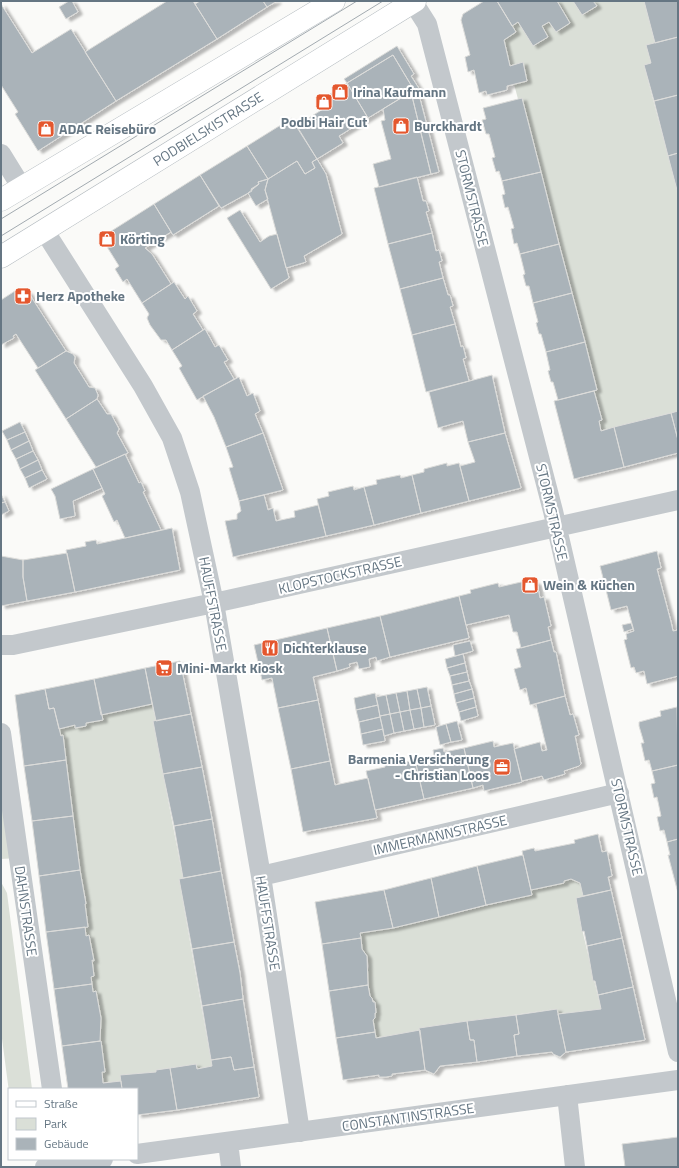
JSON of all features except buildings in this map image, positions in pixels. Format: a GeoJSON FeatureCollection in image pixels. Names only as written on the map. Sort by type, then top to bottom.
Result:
{"type":"FeatureCollection","features":[{"type":"Feature","properties":{"kind":"main road"},"geometry":{"type":"LineString","coordinates":[[1,200],[334,1]]}},
{"type":"Feature","properties":{"kind":"main road","name":"PODBIELSKISTRASSE"},"geometry":{"type":"LineString","coordinates":[[1,257],[414,2]]}},
{"type":"Feature","properties":{"kind":"street","name":"STORMSTRASSE"},"geometry":{"type":"LineString","coordinates":[[414,2],[428,24],[555,526],[619,793],[678,1052]]}},
{"type":"Feature","properties":{"kind":"street"},"geometry":{"type":"LineString","coordinates":[[1,154],[22,188]]}},
{"type":"Feature","properties":{"kind":"street","name":"HAUFFSTRASSE"},"geometry":{"type":"LineString","coordinates":[[44,230],[142,386],[172,438],[190,492],[214,603],[261,876],[300,1132]]}},
{"type":"Feature","properties":{"kind":"street","name":"KLOPSTOCKSTRASSE"},"geometry":{"type":"LineString","coordinates":[[1,645],[13,645],[214,603],[555,526],[678,500]]}},
{"type":"Feature","properties":{"kind":"street","name":"DAHNSTRASSE"},"geometry":{"type":"LineString","coordinates":[[1,733],[10,858],[52,1088]]}},
{"type":"Feature","properties":{"kind":"street","name":"IMMERMANNSTRASSE"},"geometry":{"type":"LineString","coordinates":[[261,876],[619,793]]}},
{"type":"Feature","properties":{"kind":"street","name":"CONSTANTINSTRASSE"},"geometry":{"type":"LineString","coordinates":[[138,1154],[678,1080]]}},
{"type":"Feature","properties":{"kind":"street"},"geometry":{"type":"LineString","coordinates":[[567,1095],[575,1167]]}},
{"type":"Feature","properties":{"kind":"street"},"geometry":{"type":"LineString","coordinates":[[228,1142],[231,1167]]}},
{"type":"Feature","properties":{"kind":"street"},"geometry":{"type":"LineString","coordinates":[[57,1164],[94,1160]]}},
{"type":"Feature","properties":{"kind":"green space"},"geometry":{"type":"Polygon","coordinates":[[[557,1],[573,1],[582,15],[596,6],[593,1],[644,1],[655,43],[646,45],[651,63],[644,65],[678,194],[678,411],[601,431],[599,421],[602,420],[594,391],[597,390],[522,98],[518,99],[514,84],[527,81],[523,62],[510,66],[504,40],[516,32],[512,26],[518,22],[533,46],[548,37],[542,26],[549,22],[556,32],[570,23],[557,1]]]}},
{"type":"Feature","properties":{"kind":"green space"},"geometry":{"type":"Polygon","coordinates":[[[152,704],[156,721],[153,721],[183,878],[179,879],[212,1066],[197,1069],[196,1064],[156,1070],[156,1072],[120,1075],[121,1081],[103,1083],[102,1072],[105,1072],[99,1034],[101,1033],[96,991],[93,992],[91,977],[94,976],[92,960],[94,960],[89,935],[86,936],[85,893],[83,893],[63,736],[61,736],[59,729],[75,725],[75,728],[86,726],[86,723],[103,720],[101,715],[152,704]]]}},
{"type":"Feature","properties":{"kind":"green space"},"geometry":{"type":"Polygon","coordinates":[[[1,733],[18,858],[1,859],[1,733]]]}},
{"type":"Feature","properties":{"kind":"green space"},"geometry":{"type":"Polygon","coordinates":[[[571,879],[580,883],[583,896],[576,898],[578,912],[601,1009],[558,1014],[556,1009],[420,1028],[420,1030],[376,1038],[373,1020],[376,1013],[375,1002],[370,996],[367,974],[369,966],[367,956],[362,949],[360,933],[393,928],[531,895],[531,890],[564,883],[564,881],[571,879]]]}},
{"type":"Feature","properties":{"kind":"green space"},"geometry":{"type":"Polygon","coordinates":[[[1,882],[7,893],[32,1088],[8,1088],[1,1031],[1,882]]]}},
{"type":"Feature","properties":{"kind":"tram line"},"geometry":{"type":"LineString","coordinates":[[1,219],[357,1]]}},
{"type":"Feature","properties":{"kind":"tram line"},"geometry":{"type":"LineString","coordinates":[[1,236],[383,1]]}},
{"type":"Feature","properties":{"kind":"place","name":"Irina Kaufmann"},"geometry":{"type":"Point","coordinates":[340,92]}},
{"type":"Feature","properties":{"kind":"place","name":"Podbi Hair Cut"},"geometry":{"type":"Point","coordinates":[324,102]}},
{"type":"Feature","properties":{"kind":"place","name":"Burckhardt"},"geometry":{"type":"Point","coordinates":[401,126]}},
{"type":"Feature","properties":{"kind":"place","name":"ADAC Reisebüro"},"geometry":{"type":"Point","coordinates":[46,129]}},
{"type":"Feature","properties":{"kind":"place","name":"Körting"},"geometry":{"type":"Point","coordinates":[107,239]}},
{"type":"Feature","properties":{"kind":"place","name":"Herz Apotheke"},"geometry":{"type":"Point","coordinates":[23,296]}},
{"type":"Feature","properties":{"kind":"place","name":"Wein & Küchen"},"geometry":{"type":"Point","coordinates":[530,585]}},
{"type":"Feature","properties":{"kind":"place","name":"Dichterklause"},"geometry":{"type":"Point","coordinates":[270,648]}},
{"type":"Feature","properties":{"kind":"place","name":"Mini-Markt Kiosk"},"geometry":{"type":"Point","coordinates":[164,668]}},
{"type":"Feature","properties":{"kind":"place","name":"Barmenia Versicherung - Christian Loos"},"geometry":{"type":"Point","coordinates":[502,767]}}]}
